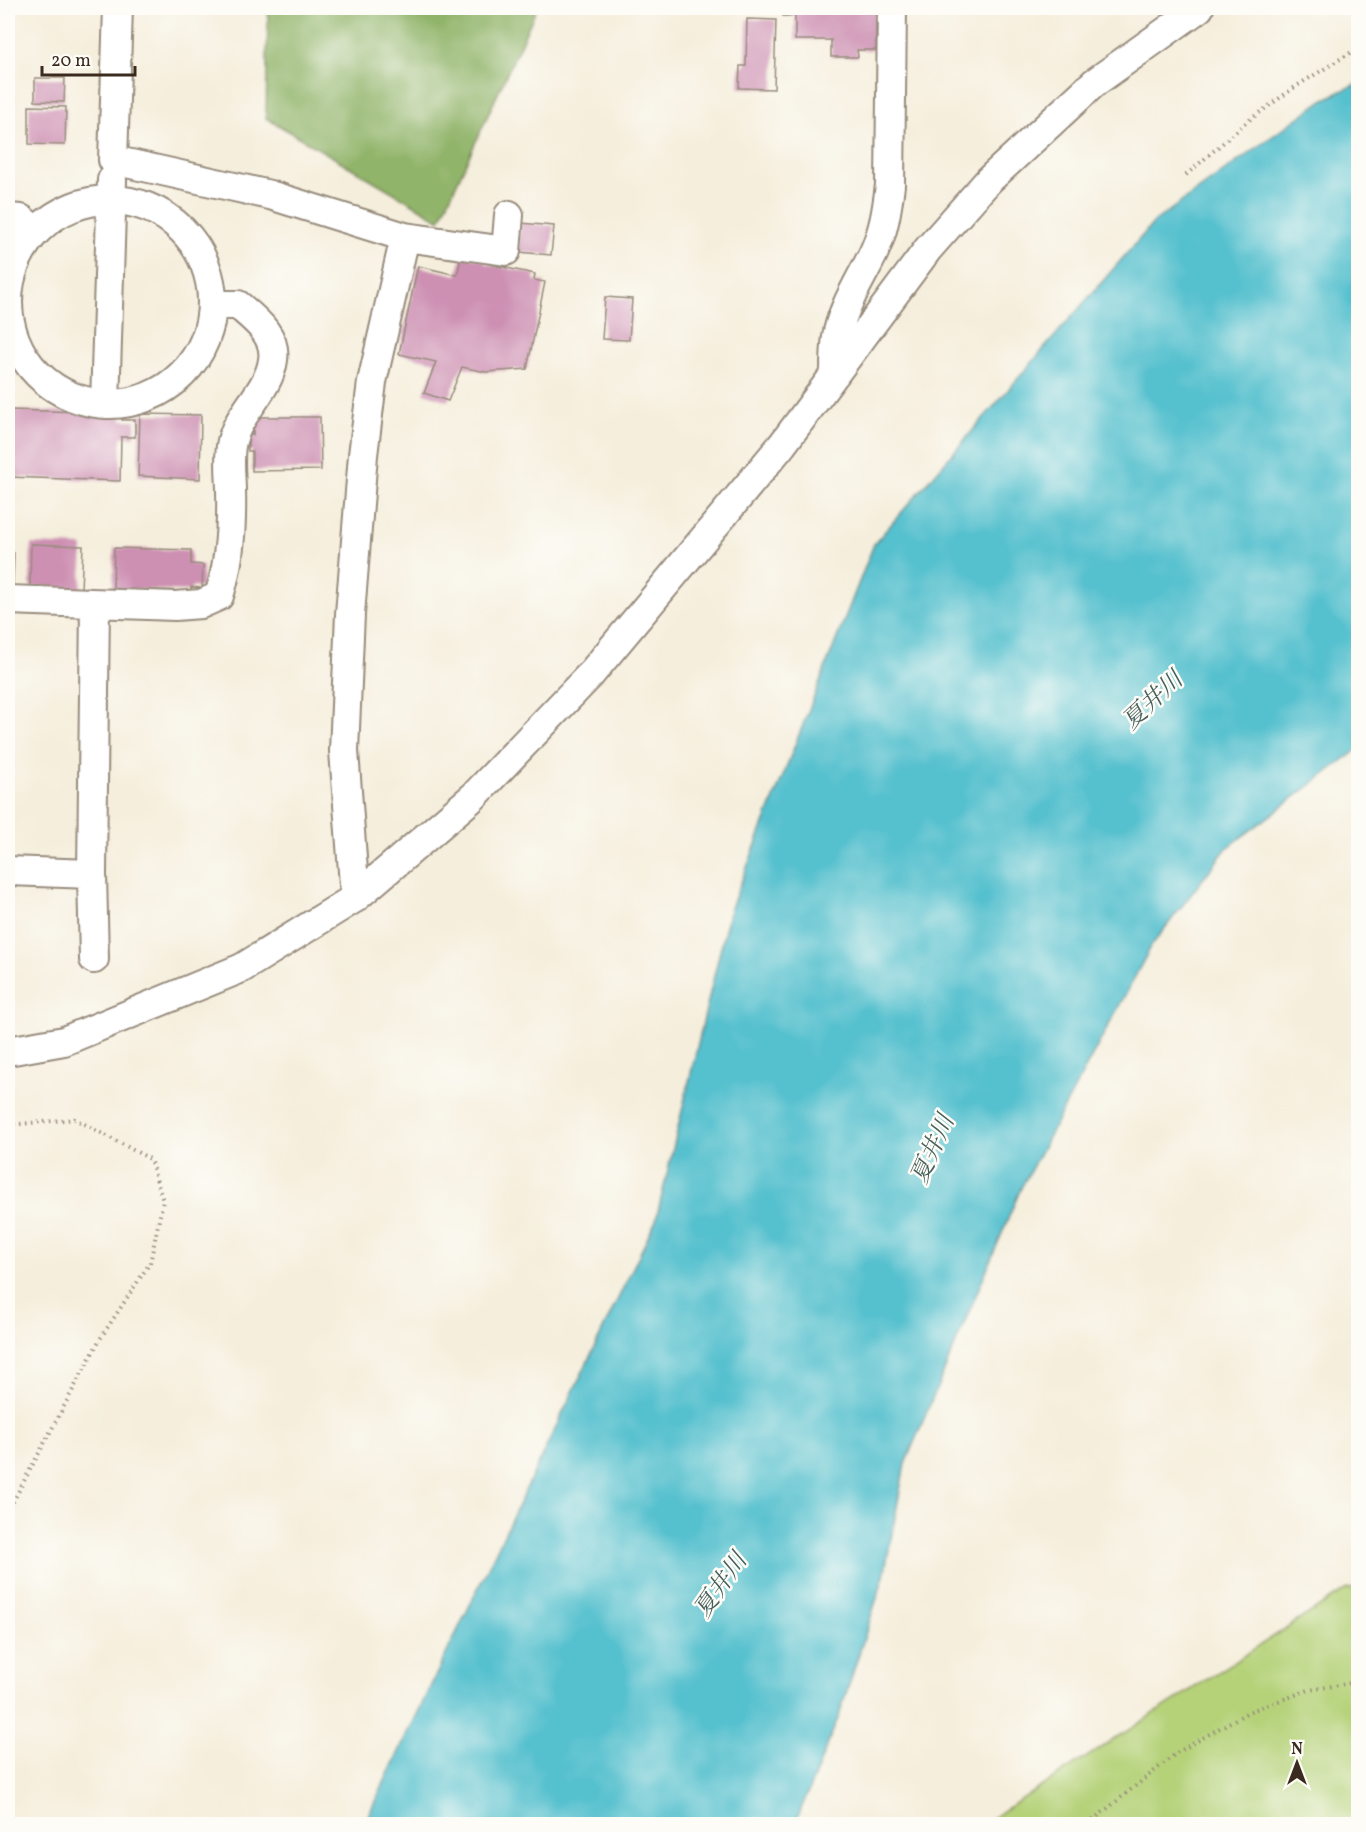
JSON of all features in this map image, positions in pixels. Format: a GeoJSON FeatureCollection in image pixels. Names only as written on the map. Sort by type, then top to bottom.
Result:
{"type":"FeatureCollection","features":[{"type":"Feature","properties":{"kind":"street"},"geometry":{"type":"LineString","coordinates":[[105,404],[118,8]]}},
{"type":"Feature","properties":{"kind":"street"},"geometry":{"type":"LineString","coordinates":[[835,375],[837,338],[842,317],[874,251],[884,225],[887,208],[890,185],[892,8]]}},
{"type":"Feature","properties":{"kind":"street"},"geometry":{"type":"LineString","coordinates":[[8,1051],[64,1041],[242,968],[355,898],[473,797],[590,675],[782,445],[928,249],[989,180],[1094,83],[1199,8]]}},
{"type":"Feature","properties":{"kind":"street"},"geometry":{"type":"LineString","coordinates":[[113,160],[270,195],[405,237],[506,251],[509,215]]}},
{"type":"Feature","properties":{"kind":"street"},"geometry":{"type":"LineString","coordinates":[[110,199],[150,207],[184,230],[206,265],[213,305],[207,337],[191,365],[167,387],[137,401],[105,404],[78,399],[20,370],[8,315],[8,285],[17,256],[35,231],[65,210],[82,203],[110,199]]}},
{"type":"Feature","properties":{"kind":"street"},"geometry":{"type":"LineString","coordinates":[[8,218],[21,219],[35,231]]}},
{"type":"Feature","properties":{"kind":"street"},"geometry":{"type":"LineString","coordinates":[[355,898],[344,751],[350,614],[363,455],[372,382],[405,237]]}},
{"type":"Feature","properties":{"kind":"street"},"geometry":{"type":"LineString","coordinates":[[8,600],[183,606],[201,604],[219,596],[232,531],[231,443],[238,423],[265,382],[274,358],[269,334],[258,322],[238,305],[213,305]]}},
{"type":"Feature","properties":{"kind":"street"},"geometry":{"type":"LineString","coordinates":[[94,959],[92,874],[95,604]]}},
{"type":"Feature","properties":{"kind":"street"},"geometry":{"type":"LineString","coordinates":[[8,871],[92,874]]}},
{"type":"Feature","properties":{"kind":"path"},"geometry":{"type":"LineString","coordinates":[[1186,175],[1248,121],[1295,87],[1359,48]]}},
{"type":"Feature","properties":{"kind":"path"},"geometry":{"type":"LineString","coordinates":[[8,1125],[75,1119],[150,1159],[163,1201],[150,1263],[100,1339],[8,1511]]}},
{"type":"Feature","properties":{"kind":"path"},"geometry":{"type":"LineString","coordinates":[[1088,1824],[1178,1752],[1248,1712],[1310,1690],[1359,1682]]}},
{"type":"Feature","properties":{"kind":"green space"},"geometry":{"type":"Polygon","coordinates":[[[268,8],[537,8],[440,220],[266,118],[268,8]]]}},
{"type":"Feature","properties":{"kind":"green space"},"geometry":{"type":"Polygon","coordinates":[[[1358,1588],[1358,1824],[983,1824],[1347,1589],[1358,1588]]]}},
{"type":"Feature","properties":{"kind":"water","name":"夏井川"},"geometry":{"type":"Polygon","coordinates":[[[1358,83],[1358,749],[1226,849],[1152,945],[1021,1188],[905,1464],[884,1576],[839,1716],[795,1824],[364,1824],[656,1220],[729,913],[874,544],[1155,221],[1323,100],[1358,83]]]}},
{"type":"Feature","properties":{"kind":"building"},"geometry":{"type":"Polygon","coordinates":[[[783,8],[876,8],[876,50],[857,50],[858,57],[831,57],[831,40],[795,40],[795,16],[783,16],[783,8]]]}},
{"type":"Feature","properties":{"kind":"building"},"geometry":{"type":"Polygon","coordinates":[[[747,19],[776,20],[774,89],[739,88],[740,66],[746,66],[747,19]]]}},
{"type":"Feature","properties":{"kind":"building"},"geometry":{"type":"Polygon","coordinates":[[[35,78],[65,78],[64,102],[35,101],[35,78]]]}},
{"type":"Feature","properties":{"kind":"building"},"geometry":{"type":"Polygon","coordinates":[[[29,106],[66,107],[65,145],[29,144],[29,106]]]}},
{"type":"Feature","properties":{"kind":"building"},"geometry":{"type":"Polygon","coordinates":[[[520,223],[554,226],[551,255],[518,252],[520,223]]]}},
{"type":"Feature","properties":{"kind":"building"},"geometry":{"type":"Polygon","coordinates":[[[462,255],[485,260],[484,263],[535,274],[534,280],[545,282],[527,369],[486,372],[462,367],[448,401],[424,393],[436,362],[399,354],[418,266],[457,275],[462,255]]]}},
{"type":"Feature","properties":{"kind":"building"},"geometry":{"type":"Polygon","coordinates":[[[605,297],[632,299],[629,340],[602,339],[605,297]]]}},
{"type":"Feature","properties":{"kind":"building"},"geometry":{"type":"Polygon","coordinates":[[[8,410],[122,413],[122,420],[135,420],[135,437],[121,437],[120,481],[8,477],[8,410]]]}},
{"type":"Feature","properties":{"kind":"building"},"geometry":{"type":"Polygon","coordinates":[[[140,414],[201,415],[200,479],[138,476],[140,414]]]}},
{"type":"Feature","properties":{"kind":"building"},"geometry":{"type":"Polygon","coordinates":[[[253,417],[320,417],[321,470],[252,471],[252,451],[248,451],[248,435],[253,435],[253,417]]]}},
{"type":"Feature","properties":{"kind":"building"},"geometry":{"type":"Polygon","coordinates":[[[31,544],[83,546],[81,589],[30,587],[31,544]]]}},
{"type":"Feature","properties":{"kind":"building"},"geometry":{"type":"Polygon","coordinates":[[[114,548],[191,550],[191,564],[203,565],[202,588],[191,587],[191,591],[113,589],[114,548]]]}},
{"type":"Feature","properties":{"kind":"building"},"geometry":{"type":"Polygon","coordinates":[[[8,552],[14,553],[13,585],[8,584],[8,552]]]}}]}
